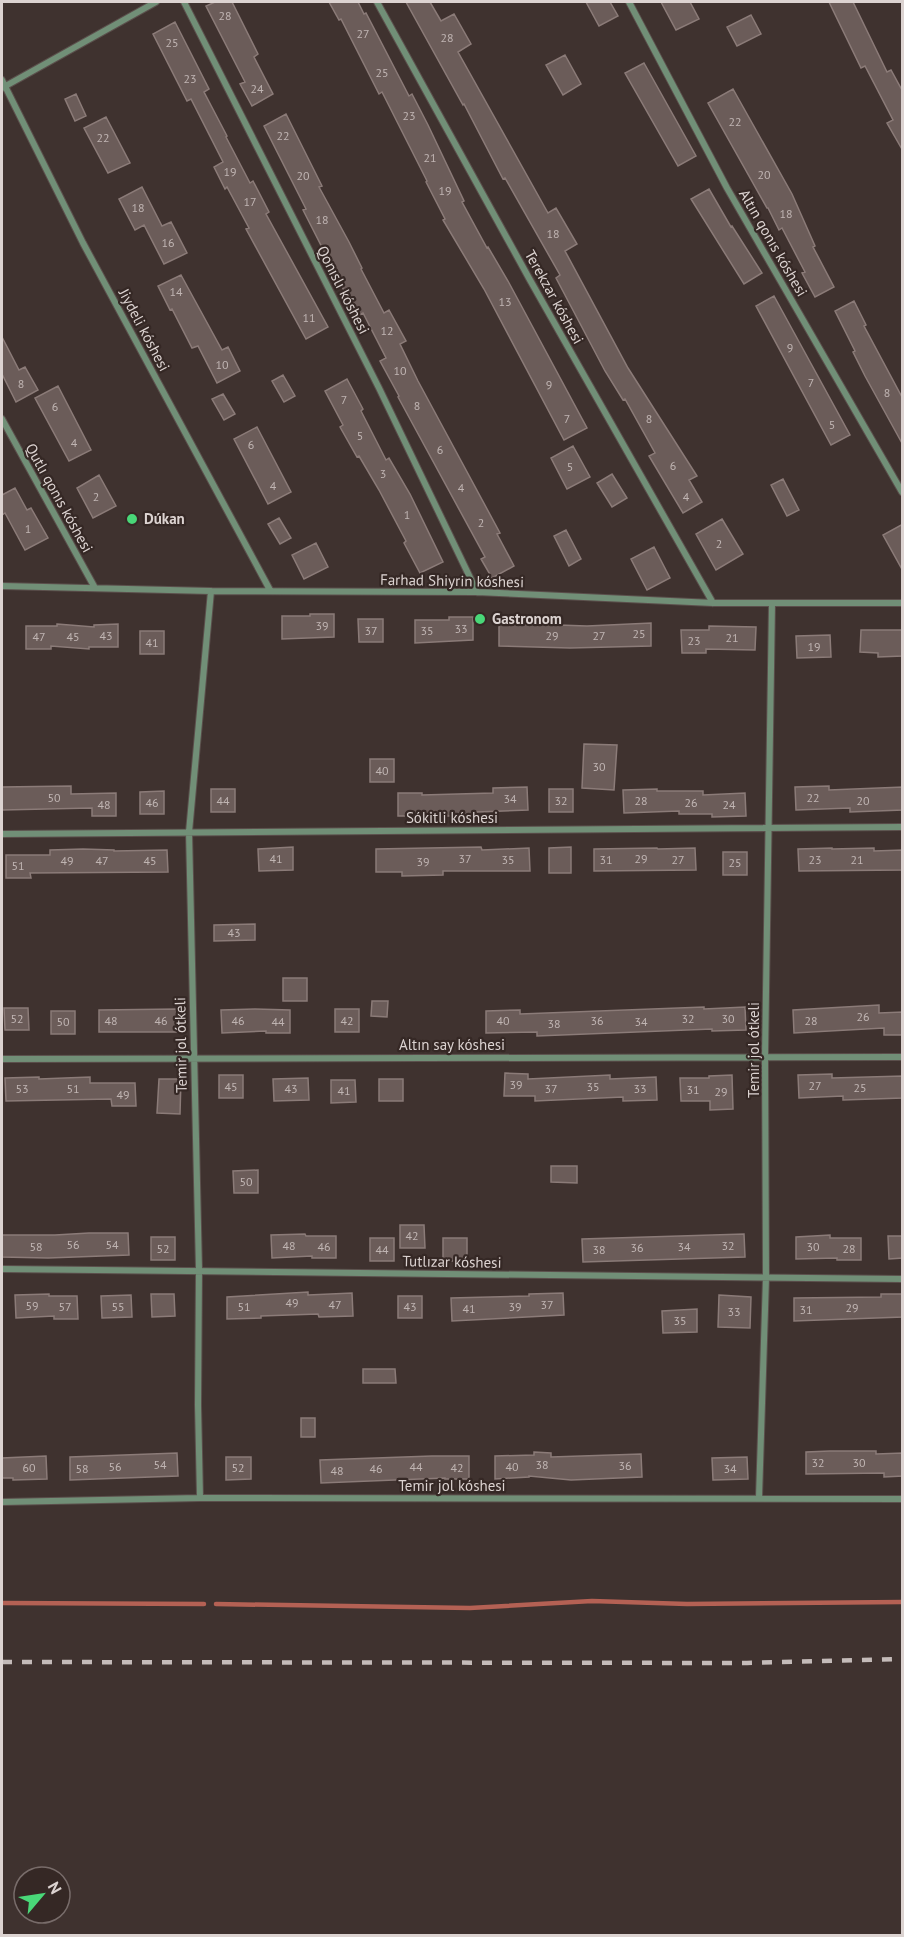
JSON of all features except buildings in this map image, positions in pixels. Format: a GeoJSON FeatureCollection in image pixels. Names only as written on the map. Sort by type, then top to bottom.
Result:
{"type":"FeatureCollection","features":[{"type":"Feature","properties":{"kind":"street"},"geometry":{"type":"LineString","coordinates":[[3,84],[156,2]]}},
{"type":"Feature","properties":{"kind":"street","name":"Qonıslı kóshesi"},"geometry":{"type":"LineString","coordinates":[[184,2],[380,388],[477,592]]}},
{"type":"Feature","properties":{"kind":"street","name":"Terekzar kóshesi"},"geometry":{"type":"LineString","coordinates":[[377,2],[712,603]]}},
{"type":"Feature","properties":{"kind":"street","name":"Altın qonıs kóshesi"},"geometry":{"type":"LineString","coordinates":[[629,2],[727,188],[903,492]]}},
{"type":"Feature","properties":{"kind":"street","name":"Jiydeli kóshesi"},"geometry":{"type":"LineString","coordinates":[[3,84],[83,243],[270,590]]}},
{"type":"Feature","properties":{"kind":"street","name":"Qutlı qonıs kóshesi"},"geometry":{"type":"LineString","coordinates":[[2,419],[96,588]]}},
{"type":"Feature","properties":{"kind":"street","name":"Farhad Shiyrin kóshesi"},"geometry":{"type":"LineString","coordinates":[[2,586],[210,591],[477,592],[712,603],[903,603]]}},
{"type":"Feature","properties":{"kind":"street","name":"Temir jol ótkeli"},"geometry":{"type":"LineString","coordinates":[[200,1498],[199,1270],[189,832],[210,591]]}},
{"type":"Feature","properties":{"kind":"street","name":"Temir jol ótkeli"},"geometry":{"type":"LineString","coordinates":[[759,1497],[766,1278],[765,1057],[772,603]]}},
{"type":"Feature","properties":{"kind":"street","name":"Sókitli kóshesi"},"geometry":{"type":"LineString","coordinates":[[2,834],[903,827]]}},
{"type":"Feature","properties":{"kind":"street","name":"Altın say kóshesi"},"geometry":{"type":"LineString","coordinates":[[2,1059],[903,1057]]}},
{"type":"Feature","properties":{"kind":"street","name":"Tutlızar kóshesi"},"geometry":{"type":"LineString","coordinates":[[2,1269],[903,1279]]}},
{"type":"Feature","properties":{"kind":"street","name":"Temir jol kóshesi"},"geometry":{"type":"LineString","coordinates":[[2,1502],[200,1498],[903,1499]]}},
{"type":"Feature","properties":{"kind":"waterway"},"geometry":{"type":"LineString","coordinates":[[216,1604],[470,1608],[592,1601],[687,1604],[902,1602]]}},
{"type":"Feature","properties":{"kind":"waterway"},"geometry":{"type":"LineString","coordinates":[[2,1603],[204,1604]]}},
{"type":"Feature","properties":{"kind":"railway"},"geometry":{"type":"LineString","coordinates":[[2,1662],[747,1663],[902,1659]]}},
{"type":"Feature","properties":{"kind":"place","name":"Dúkan"},"geometry":{"type":"Point","coordinates":[132,519]}},
{"type":"Feature","properties":{"kind":"place","name":"Gastronom"},"geometry":{"type":"Point","coordinates":[480,619]}}]}
